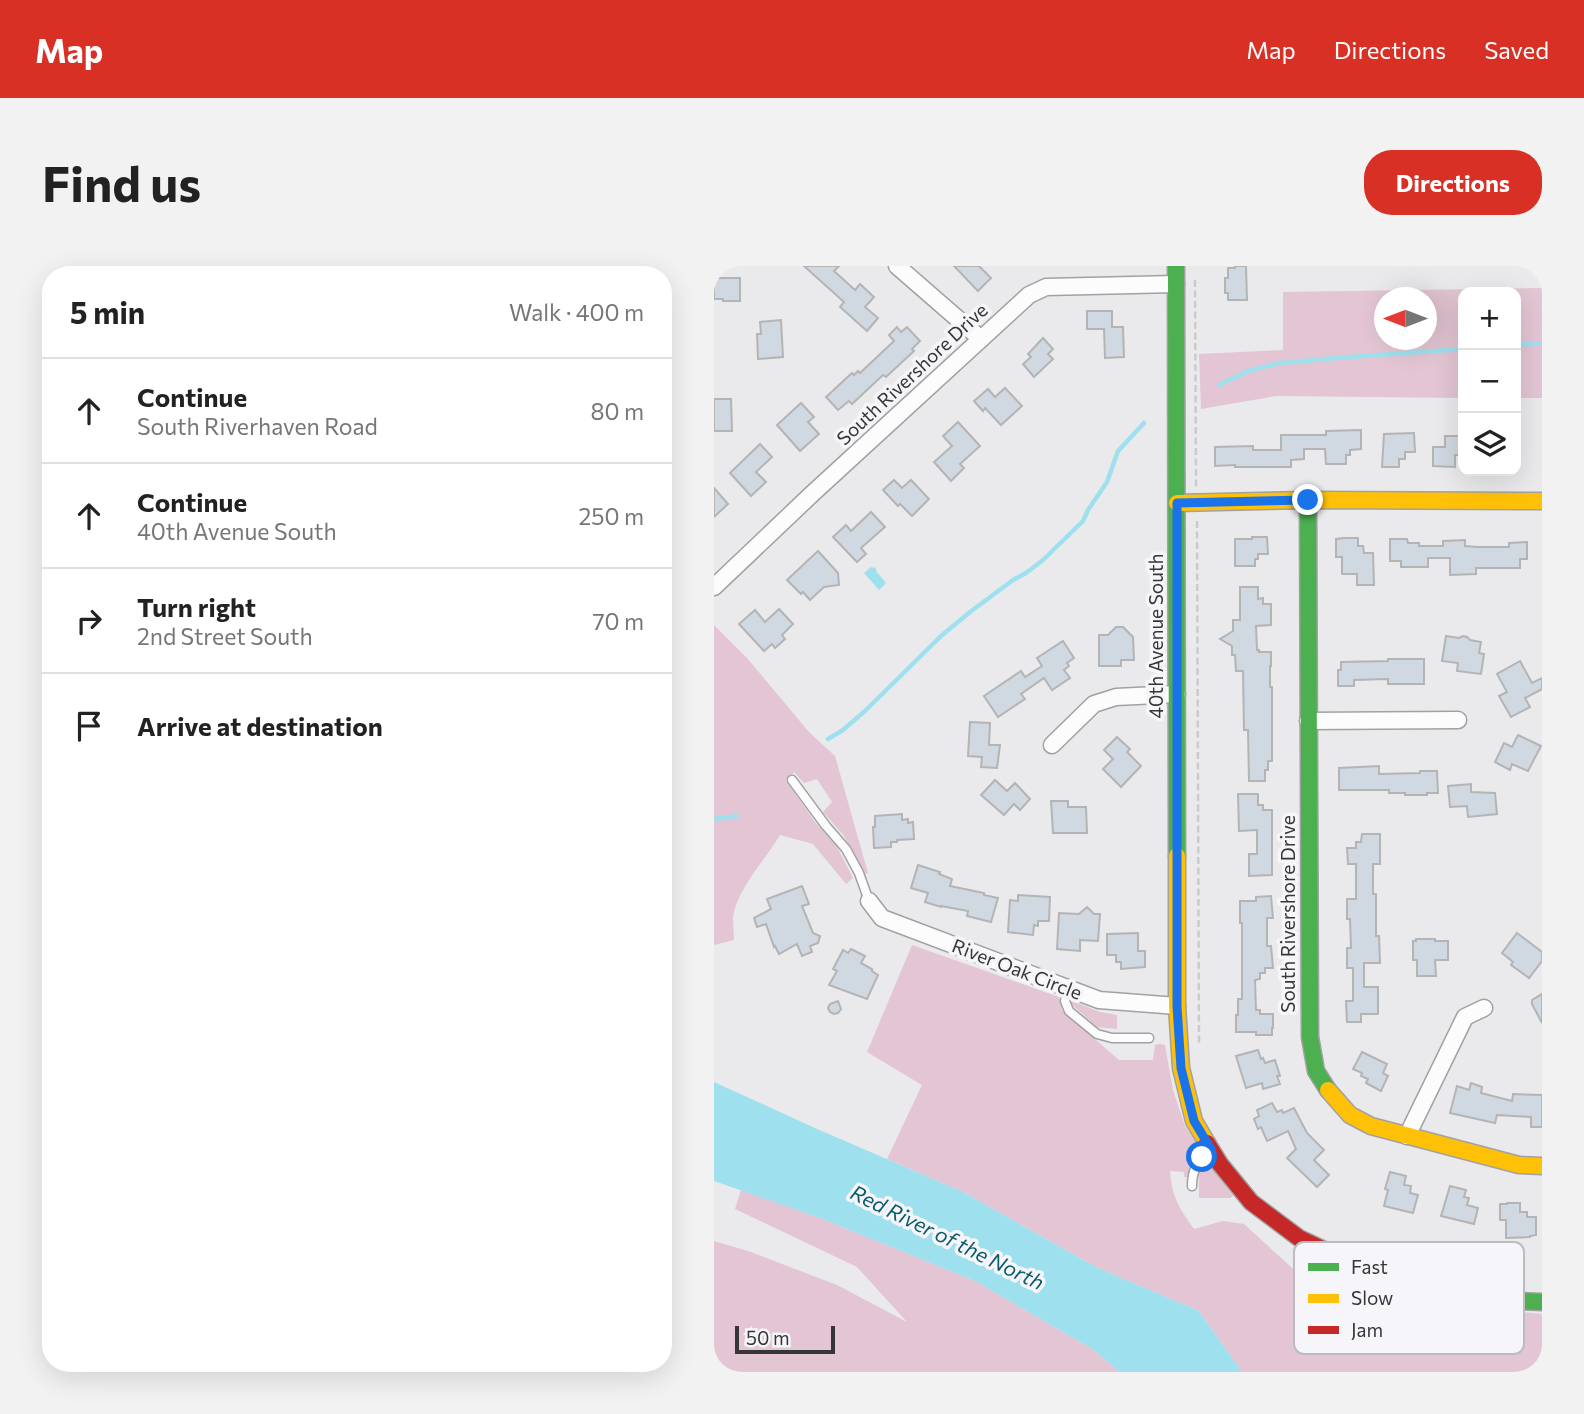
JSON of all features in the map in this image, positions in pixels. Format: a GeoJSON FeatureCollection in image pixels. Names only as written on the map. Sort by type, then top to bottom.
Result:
{"type":"FeatureCollection","features":[{"type":"Feature","properties":{"kind":"street"},"geometry":{"type":"LineString","coordinates":[[897,266],[982,339]]}},
{"type":"Feature","properties":{"kind":"street","name":"40th Avenue South"},"geometry":{"type":"LineString","coordinates":[[1176,266],[1177,1006],[1181,1068],[1194,1121],[1220,1164],[1251,1202],[1307,1242]]}},
{"type":"Feature","properties":{"kind":"street","name":"South Rivershore Drive"},"geometry":{"type":"LineString","coordinates":[[714,587],[1029,295],[1046,287],[1176,284]]}},
{"type":"Feature","properties":{"kind":"street"},"geometry":{"type":"LineString","coordinates":[[1177,503],[1308,500],[1542,501]]}},
{"type":"Feature","properties":{"kind":"street","name":"South Rivershore Drive"},"geometry":{"type":"LineString","coordinates":[[1308,500],[1310,1037],[1316,1071],[1333,1097],[1350,1115],[1371,1126],[1519,1165],[1542,1166]]}},
{"type":"Feature","properties":{"kind":"street"},"geometry":{"type":"LineString","coordinates":[[1052,745],[1094,704],[1116,697],[1177,694]]}},
{"type":"Feature","properties":{"kind":"street"},"geometry":{"type":"LineString","coordinates":[[1308,721],[1458,720]]}},
{"type":"Feature","properties":{"kind":"street","name":"River Oak Circle"},"geometry":{"type":"LineString","coordinates":[[869,901],[882,918],[1099,1000],[1177,1006]]}},
{"type":"Feature","properties":{"kind":"street"},"geometry":{"type":"LineString","coordinates":[[1407,1136],[1465,1017],[1484,1008]]}},
{"type":"Feature","properties":{"kind":"street","name":"40th Avenue South"},"geometry":{"type":"LineString","coordinates":[[1524,1301],[1542,1302]]}},
{"type":"Feature","properties":{"kind":"lane"},"geometry":{"type":"LineString","coordinates":[[792,780],[846,849],[859,873],[869,901]]}},
{"type":"Feature","properties":{"kind":"lane"},"geometry":{"type":"LineString","coordinates":[[1068,989],[1065,1002],[1069,1011],[1097,1034],[1112,1038],[1149,1038]]}},
{"type":"Feature","properties":{"kind":"lane"},"geometry":{"type":"LineString","coordinates":[[1192,1186],[1196,1164],[1211,1149]]}},
{"type":"Feature","properties":{"kind":"path"},"geometry":{"type":"LineString","coordinates":[[1195,278],[1199,1043]]}},
{"type":"Feature","properties":{"kind":"shaded area"},"geometry":{"type":"Polygon","coordinates":[[[1521,288],[1542,288],[1542,398],[1521,398],[1521,288]]]}},
{"type":"Feature","properties":{"kind":"shaded area"},"geometry":{"type":"Polygon","coordinates":[[[1458,289],[1458,398],[1276,396],[1201,409],[1199,354],[1283,350],[1283,292],[1374,291],[1374,350],[1437,350],[1437,290],[1458,289]]]}},
{"type":"Feature","properties":{"kind":"shaded area"},"geometry":{"type":"Polygon","coordinates":[[[714,625],[747,658],[809,732],[835,756],[868,873],[865,874],[844,836],[823,812],[832,802],[817,779],[804,783],[794,772],[786,781],[815,822],[837,847],[853,878],[846,884],[813,844],[780,835],[740,896],[733,917],[734,940],[714,945],[714,625]]]}},
{"type":"Feature","properties":{"kind":"shaded area"},"geometry":{"type":"Polygon","coordinates":[[[912,945],[1059,997],[1062,1010],[1119,1060],[1153,1060],[1155,1045],[1165,1045],[1173,1090],[1185,1126],[1201,1151],[1192,1161],[1187,1177],[1184,1177],[1184,1172],[1170,1171],[1177,1202],[1194,1229],[1223,1221],[1244,1224],[1294,1270],[1294,1354],[1524,1354],[1524,1312],[1542,1314],[1542,1372],[1242,1372],[1199,1311],[1096,1267],[963,1192],[887,1159],[922,1085],[867,1052],[912,945]]]}},
{"type":"Feature","properties":{"kind":"shaded area"},"geometry":{"type":"Polygon","coordinates":[[[1072,1001],[1100,1012],[1117,1015],[1117,1029],[1097,1027],[1070,1003],[1072,1001]]]}},
{"type":"Feature","properties":{"kind":"shaded area"},"geometry":{"type":"Polygon","coordinates":[[[1207,1162],[1233,1196],[1199,1198],[1197,1171],[1202,1163],[1207,1162]]]}},
{"type":"Feature","properties":{"kind":"shaded area"},"geometry":{"type":"Polygon","coordinates":[[[741,1190],[820,1218],[975,1281],[1092,1349],[1120,1372],[714,1372],[714,1241],[837,1285],[907,1322],[857,1267],[735,1209],[741,1190]]]}},
{"type":"Feature","properties":{"kind":"water"},"geometry":{"type":"Polygon","coordinates":[[[871,567],[877,570],[886,583],[879,590],[864,573],[871,567]]]}},
{"type":"Feature","properties":{"kind":"water","name":"Red River of the North"},"geometry":{"type":"Polygon","coordinates":[[[714,1082],[963,1192],[1096,1267],[1199,1311],[1242,1372],[1120,1372],[1092,1349],[975,1281],[820,1218],[714,1181],[714,1082]]]}},
{"type":"Feature","properties":{"kind":"building"},"geometry":{"type":"Polygon","coordinates":[[[804,266],[839,266],[834,271],[855,290],[860,284],[874,297],[865,307],[878,318],[867,331],[840,307],[844,302],[804,266]]]}},
{"type":"Feature","properties":{"kind":"building"},"geometry":{"type":"Polygon","coordinates":[[[954,266],[979,266],[991,278],[978,291],[954,266]]]}},
{"type":"Feature","properties":{"kind":"building"},"geometry":{"type":"Polygon","coordinates":[[[1246,266],[1247,300],[1228,300],[1228,293],[1225,293],[1228,268],[1246,266]]]}},
{"type":"Feature","properties":{"kind":"building"},"geometry":{"type":"Polygon","coordinates":[[[714,278],[740,278],[740,301],[714,299],[714,278]]]}},
{"type":"Feature","properties":{"kind":"building"},"geometry":{"type":"Polygon","coordinates":[[[1087,311],[1112,311],[1112,327],[1123,327],[1124,357],[1105,358],[1104,329],[1087,329],[1087,311]]]}},
{"type":"Feature","properties":{"kind":"building"},"geometry":{"type":"Polygon","coordinates":[[[781,320],[783,357],[758,359],[757,334],[761,334],[760,322],[781,320]]]}},
{"type":"Feature","properties":{"kind":"building"},"geometry":{"type":"Polygon","coordinates":[[[897,327],[901,332],[907,327],[920,341],[912,349],[914,351],[852,404],[849,401],[838,410],[826,397],[852,373],[860,373],[894,341],[889,335],[897,327]]]}},
{"type":"Feature","properties":{"kind":"building"},"geometry":{"type":"Polygon","coordinates":[[[1043,338],[1053,349],[1048,354],[1053,359],[1034,377],[1023,364],[1031,357],[1028,354],[1043,338]]]}},
{"type":"Feature","properties":{"kind":"building"},"geometry":{"type":"Polygon","coordinates":[[[1005,388],[1022,406],[1001,425],[974,401],[988,389],[995,397],[1005,388]]]}},
{"type":"Feature","properties":{"kind":"building"},"geometry":{"type":"Polygon","coordinates":[[[714,399],[731,399],[732,431],[714,431],[714,399]]]}},
{"type":"Feature","properties":{"kind":"building"},"geometry":{"type":"Polygon","coordinates":[[[801,403],[814,417],[808,422],[819,434],[800,451],[777,425],[801,403]]]}},
{"type":"Feature","properties":{"kind":"building"},"geometry":{"type":"Polygon","coordinates":[[[958,422],[980,446],[960,464],[964,468],[951,481],[934,462],[952,446],[943,436],[958,422]]]}},
{"type":"Feature","properties":{"kind":"building"},"geometry":{"type":"Polygon","coordinates":[[[1361,430],[1361,449],[1350,450],[1350,455],[1346,455],[1346,464],[1326,464],[1325,449],[1304,449],[1304,459],[1291,460],[1291,467],[1215,466],[1215,447],[1253,446],[1253,450],[1281,450],[1281,435],[1326,435],[1326,431],[1361,430]]]}},
{"type":"Feature","properties":{"kind":"building"},"geometry":{"type":"Polygon","coordinates":[[[1414,433],[1415,452],[1405,452],[1405,459],[1399,459],[1399,467],[1382,467],[1384,434],[1414,433]]]}},
{"type":"Feature","properties":{"kind":"building"},"geometry":{"type":"Polygon","coordinates":[[[1445,436],[1458,436],[1455,467],[1433,466],[1433,447],[1445,447],[1445,436]]]}},
{"type":"Feature","properties":{"kind":"building"},"geometry":{"type":"Polygon","coordinates":[[[760,444],[772,457],[756,472],[766,482],[751,496],[730,473],[760,444]]]}},
{"type":"Feature","properties":{"kind":"building"},"geometry":{"type":"Polygon","coordinates":[[[894,480],[902,488],[911,480],[929,499],[912,516],[883,490],[894,480]]]}},
{"type":"Feature","properties":{"kind":"building"},"geometry":{"type":"Polygon","coordinates":[[[714,488],[728,504],[714,517],[714,488]]]}},
{"type":"Feature","properties":{"kind":"building"},"geometry":{"type":"Polygon","coordinates":[[[871,512],[885,527],[861,548],[866,554],[857,562],[833,537],[846,525],[851,531],[871,512]]]}},
{"type":"Feature","properties":{"kind":"building"},"geometry":{"type":"Polygon","coordinates":[[[1267,537],[1268,554],[1258,554],[1255,566],[1235,566],[1235,539],[1267,537]]]}},
{"type":"Feature","properties":{"kind":"building"},"geometry":{"type":"Polygon","coordinates":[[[1358,538],[1358,546],[1363,546],[1364,553],[1373,553],[1374,585],[1357,585],[1357,574],[1342,574],[1342,557],[1336,557],[1336,539],[1358,538]]]}},
{"type":"Feature","properties":{"kind":"building"},"geometry":{"type":"Polygon","coordinates":[[[1390,539],[1407,539],[1408,543],[1419,543],[1419,546],[1443,546],[1443,541],[1465,540],[1465,546],[1509,547],[1509,543],[1527,542],[1527,559],[1520,559],[1520,568],[1476,568],[1476,574],[1450,575],[1450,558],[1428,558],[1428,567],[1401,567],[1401,561],[1390,561],[1390,539]]]}},
{"type":"Feature","properties":{"kind":"building"},"geometry":{"type":"Polygon","coordinates":[[[818,551],[838,573],[839,585],[824,587],[810,600],[787,580],[818,551]]]}},
{"type":"Feature","properties":{"kind":"building"},"geometry":{"type":"Polygon","coordinates":[[[1240,587],[1258,587],[1258,599],[1263,598],[1263,604],[1271,604],[1271,625],[1256,626],[1257,650],[1271,652],[1272,761],[1268,761],[1265,781],[1249,781],[1248,730],[1244,730],[1243,671],[1236,671],[1232,646],[1220,639],[1233,631],[1233,620],[1240,620],[1240,587]]]}},
{"type":"Feature","properties":{"kind":"building"},"geometry":{"type":"Polygon","coordinates":[[[779,609],[793,624],[782,635],[785,639],[775,648],[772,644],[764,651],[739,624],[755,610],[765,622],[779,609]]]}},
{"type":"Feature","properties":{"kind":"building"},"geometry":{"type":"Polygon","coordinates":[[[1116,627],[1123,627],[1133,637],[1134,660],[1121,660],[1121,666],[1099,666],[1099,635],[1108,635],[1116,627]]]}},
{"type":"Feature","properties":{"kind":"building"},"geometry":{"type":"Polygon","coordinates":[[[1446,636],[1463,636],[1481,642],[1479,653],[1484,654],[1481,674],[1457,671],[1458,663],[1442,661],[1446,636]]]}},
{"type":"Feature","properties":{"kind":"building"},"geometry":{"type":"Polygon","coordinates":[[[1063,641],[1074,658],[1067,663],[1069,666],[1064,670],[1070,678],[1052,690],[1044,678],[1021,694],[1025,699],[998,717],[984,696],[1021,671],[1025,677],[1042,666],[1037,658],[1063,641]]]}},
{"type":"Feature","properties":{"kind":"building"},"geometry":{"type":"Polygon","coordinates":[[[1424,659],[1424,684],[1388,684],[1388,679],[1354,680],[1354,686],[1338,686],[1341,662],[1424,659]]]}},
{"type":"Feature","properties":{"kind":"building"},"geometry":{"type":"Polygon","coordinates":[[[1520,661],[1532,683],[1542,678],[1542,689],[1525,698],[1530,707],[1511,717],[1499,696],[1507,692],[1497,674],[1520,661]]]}},
{"type":"Feature","properties":{"kind":"building"},"geometry":{"type":"Polygon","coordinates":[[[970,722],[990,723],[989,745],[1000,745],[997,768],[981,767],[982,757],[968,756],[970,722]]]}},
{"type":"Feature","properties":{"kind":"building"},"geometry":{"type":"Polygon","coordinates":[[[1518,735],[1541,746],[1528,771],[1512,764],[1510,770],[1495,762],[1504,743],[1512,747],[1518,735]]]}},
{"type":"Feature","properties":{"kind":"building"},"geometry":{"type":"Polygon","coordinates":[[[1117,737],[1130,749],[1127,752],[1141,766],[1121,787],[1103,769],[1113,759],[1104,750],[1117,737]]]}},
{"type":"Feature","properties":{"kind":"building"},"geometry":{"type":"Polygon","coordinates":[[[1379,766],[1379,774],[1437,771],[1438,793],[1405,795],[1389,793],[1389,790],[1339,790],[1339,768],[1379,766]]]}},
{"type":"Feature","properties":{"kind":"building"},"geometry":{"type":"Polygon","coordinates":[[[995,780],[1007,791],[1015,783],[1030,799],[1020,810],[1014,804],[1004,815],[981,795],[995,780]]]}},
{"type":"Feature","properties":{"kind":"building"},"geometry":{"type":"Polygon","coordinates":[[[1471,784],[1471,792],[1495,793],[1497,814],[1468,817],[1467,806],[1450,807],[1448,786],[1471,784]]]}},
{"type":"Feature","properties":{"kind":"building"},"geometry":{"type":"Polygon","coordinates":[[[1238,794],[1258,794],[1258,805],[1263,805],[1263,810],[1272,810],[1272,875],[1249,876],[1249,854],[1257,854],[1257,830],[1239,831],[1238,794]]]}},
{"type":"Feature","properties":{"kind":"building"},"geometry":{"type":"Polygon","coordinates":[[[1051,801],[1068,801],[1068,807],[1086,807],[1087,833],[1053,833],[1051,801]]]}},
{"type":"Feature","properties":{"kind":"building"},"geometry":{"type":"Polygon","coordinates":[[[902,814],[902,820],[913,822],[914,839],[891,842],[891,847],[874,848],[875,816],[902,814]]]}},
{"type":"Feature","properties":{"kind":"building"},"geometry":{"type":"Polygon","coordinates":[[[1362,834],[1380,834],[1380,864],[1373,864],[1373,894],[1376,894],[1376,936],[1379,936],[1380,963],[1364,963],[1364,987],[1378,987],[1378,1014],[1361,1014],[1361,1022],[1347,1022],[1346,1001],[1353,1001],[1353,968],[1347,968],[1347,948],[1351,948],[1347,899],[1356,899],[1356,864],[1348,864],[1347,848],[1356,848],[1356,842],[1361,842],[1362,834]]]}},
{"type":"Feature","properties":{"kind":"building"},"geometry":{"type":"Polygon","coordinates":[[[918,865],[952,879],[950,886],[998,898],[991,922],[967,916],[968,911],[925,902],[928,893],[911,888],[918,865]]]}},
{"type":"Feature","properties":{"kind":"building"},"geometry":{"type":"Polygon","coordinates":[[[802,886],[809,904],[802,906],[813,933],[820,936],[818,943],[810,946],[812,952],[802,956],[797,944],[779,954],[766,924],[757,927],[754,918],[771,909],[767,899],[802,886]]]}},
{"type":"Feature","properties":{"kind":"building"},"geometry":{"type":"Polygon","coordinates":[[[1018,895],[1050,897],[1049,921],[1038,921],[1038,926],[1034,925],[1033,935],[1008,932],[1010,900],[1018,901],[1018,895]]]}},
{"type":"Feature","properties":{"kind":"building"},"geometry":{"type":"Polygon","coordinates":[[[1271,896],[1273,918],[1267,918],[1267,946],[1271,946],[1273,968],[1265,968],[1265,973],[1260,973],[1260,979],[1255,980],[1256,1010],[1260,1010],[1260,1014],[1273,1014],[1272,1035],[1236,1032],[1238,999],[1242,999],[1240,901],[1256,901],[1256,897],[1271,896]]]}},
{"type":"Feature","properties":{"kind":"building"},"geometry":{"type":"Polygon","coordinates":[[[1087,907],[1094,914],[1100,914],[1098,941],[1080,940],[1080,951],[1057,949],[1059,913],[1079,914],[1087,907]]]}},
{"type":"Feature","properties":{"kind":"building"},"geometry":{"type":"Polygon","coordinates":[[[1138,933],[1138,951],[1145,951],[1145,967],[1121,969],[1121,962],[1116,962],[1116,955],[1107,955],[1107,934],[1138,933]]]}},
{"type":"Feature","properties":{"kind":"building"},"geometry":{"type":"Polygon","coordinates":[[[1517,933],[1542,952],[1542,961],[1529,978],[1511,965],[1513,962],[1502,953],[1517,933]]]}},
{"type":"Feature","properties":{"kind":"building"},"geometry":{"type":"Polygon","coordinates":[[[1413,941],[1448,941],[1448,960],[1435,960],[1436,976],[1417,976],[1417,960],[1413,960],[1413,941]]]}},
{"type":"Feature","properties":{"kind":"building"},"geometry":{"type":"Polygon","coordinates":[[[851,949],[865,956],[861,963],[878,975],[867,999],[829,985],[837,971],[833,969],[843,950],[848,953],[851,949]]]}},
{"type":"Feature","properties":{"kind":"building"},"geometry":{"type":"Polygon","coordinates":[[[1542,994],[1542,1023],[1532,1000],[1542,994]]]}},
{"type":"Feature","properties":{"kind":"building"},"geometry":{"type":"Polygon","coordinates":[[[838,1001],[841,1009],[838,1013],[830,1012],[830,1004],[838,1001]]]}},
{"type":"Feature","properties":{"kind":"building"},"geometry":{"type":"Polygon","coordinates":[[[1258,1050],[1265,1063],[1275,1060],[1280,1084],[1263,1089],[1262,1083],[1246,1088],[1236,1056],[1258,1050]]]}},
{"type":"Feature","properties":{"kind":"building"},"geometry":{"type":"Polygon","coordinates":[[[1362,1052],[1387,1064],[1383,1073],[1388,1076],[1381,1091],[1366,1083],[1368,1079],[1353,1069],[1362,1052]]]}},
{"type":"Feature","properties":{"kind":"building"},"geometry":{"type":"Polygon","coordinates":[[[1471,1083],[1482,1087],[1481,1093],[1512,1101],[1513,1094],[1542,1095],[1542,1127],[1531,1127],[1531,1117],[1497,1115],[1495,1123],[1450,1113],[1457,1086],[1469,1090],[1471,1083]]]}},
{"type":"Feature","properties":{"kind":"building"},"geometry":{"type":"Polygon","coordinates":[[[1272,1103],[1277,1112],[1282,1110],[1283,1113],[1294,1108],[1307,1133],[1324,1150],[1314,1160],[1329,1175],[1317,1187],[1287,1158],[1296,1149],[1288,1131],[1267,1141],[1261,1127],[1258,1129],[1254,1119],[1259,1116],[1257,1110],[1272,1103]]]}},
{"type":"Feature","properties":{"kind":"building"},"geometry":{"type":"Polygon","coordinates":[[[1390,1172],[1406,1176],[1404,1185],[1411,1186],[1410,1193],[1418,1195],[1413,1213],[1384,1206],[1390,1172]]]}},
{"type":"Feature","properties":{"kind":"building"},"geometry":{"type":"Polygon","coordinates":[[[1450,1186],[1466,1190],[1464,1197],[1469,1198],[1467,1205],[1478,1208],[1474,1224],[1441,1216],[1450,1186]]]}},
{"type":"Feature","properties":{"kind":"building"},"geometry":{"type":"Polygon","coordinates":[[[1520,1203],[1520,1212],[1527,1212],[1527,1217],[1536,1217],[1536,1235],[1506,1238],[1506,1220],[1500,1220],[1500,1204],[1520,1203]]]}},
{"type":"Feature","properties":{"kind":"waterway"},"geometry":{"type":"LineString","coordinates":[[1521,345],[1542,343]]}},
{"type":"Feature","properties":{"kind":"waterway"},"geometry":{"type":"LineString","coordinates":[[1219,385],[1248,371],[1280,363],[1458,349]]}},
{"type":"Feature","properties":{"kind":"waterway"},"geometry":{"type":"LineString","coordinates":[[828,739],[866,710],[941,636],[1043,560],[1083,521],[1107,482],[1118,451],[1144,423]]}},
{"type":"Feature","properties":{"kind":"waterway"},"geometry":{"type":"LineString","coordinates":[[714,819],[737,816]]}},
{"type":"Feature","properties":{"kind":"traffic: fast"},"geometry":{"type":"LineString","coordinates":[[1176,266],[1177,856]]}},
{"type":"Feature","properties":{"kind":"traffic: fast"},"geometry":{"type":"LineString","coordinates":[[1308,500],[1310,1037],[1316,1071],[1328,1090]]}},
{"type":"Feature","properties":{"kind":"traffic: fast"},"geometry":{"type":"LineString","coordinates":[[1524,1301],[1542,1302]]}},
{"type":"Feature","properties":{"kind":"traffic: slow"},"geometry":{"type":"LineString","coordinates":[[1177,503],[1308,500],[1542,501]]}},
{"type":"Feature","properties":{"kind":"traffic: slow"},"geometry":{"type":"LineString","coordinates":[[1177,856],[1177,1006],[1181,1068],[1194,1121],[1207,1143]]}},
{"type":"Feature","properties":{"kind":"traffic: slow"},"geometry":{"type":"LineString","coordinates":[[1328,1090],[1350,1115],[1371,1126],[1519,1165],[1542,1166]]}},
{"type":"Feature","properties":{"kind":"traffic: jam"},"geometry":{"type":"LineString","coordinates":[[1207,1143],[1220,1164],[1251,1202],[1307,1242]]}},
{"type":"Feature","properties":{"kind":"route"},"geometry":{"type":"LineString","coordinates":[[1202,1157],[1211,1149],[1194,1121],[1181,1068],[1177,1006],[1177,503],[1308,500]]}}]}
